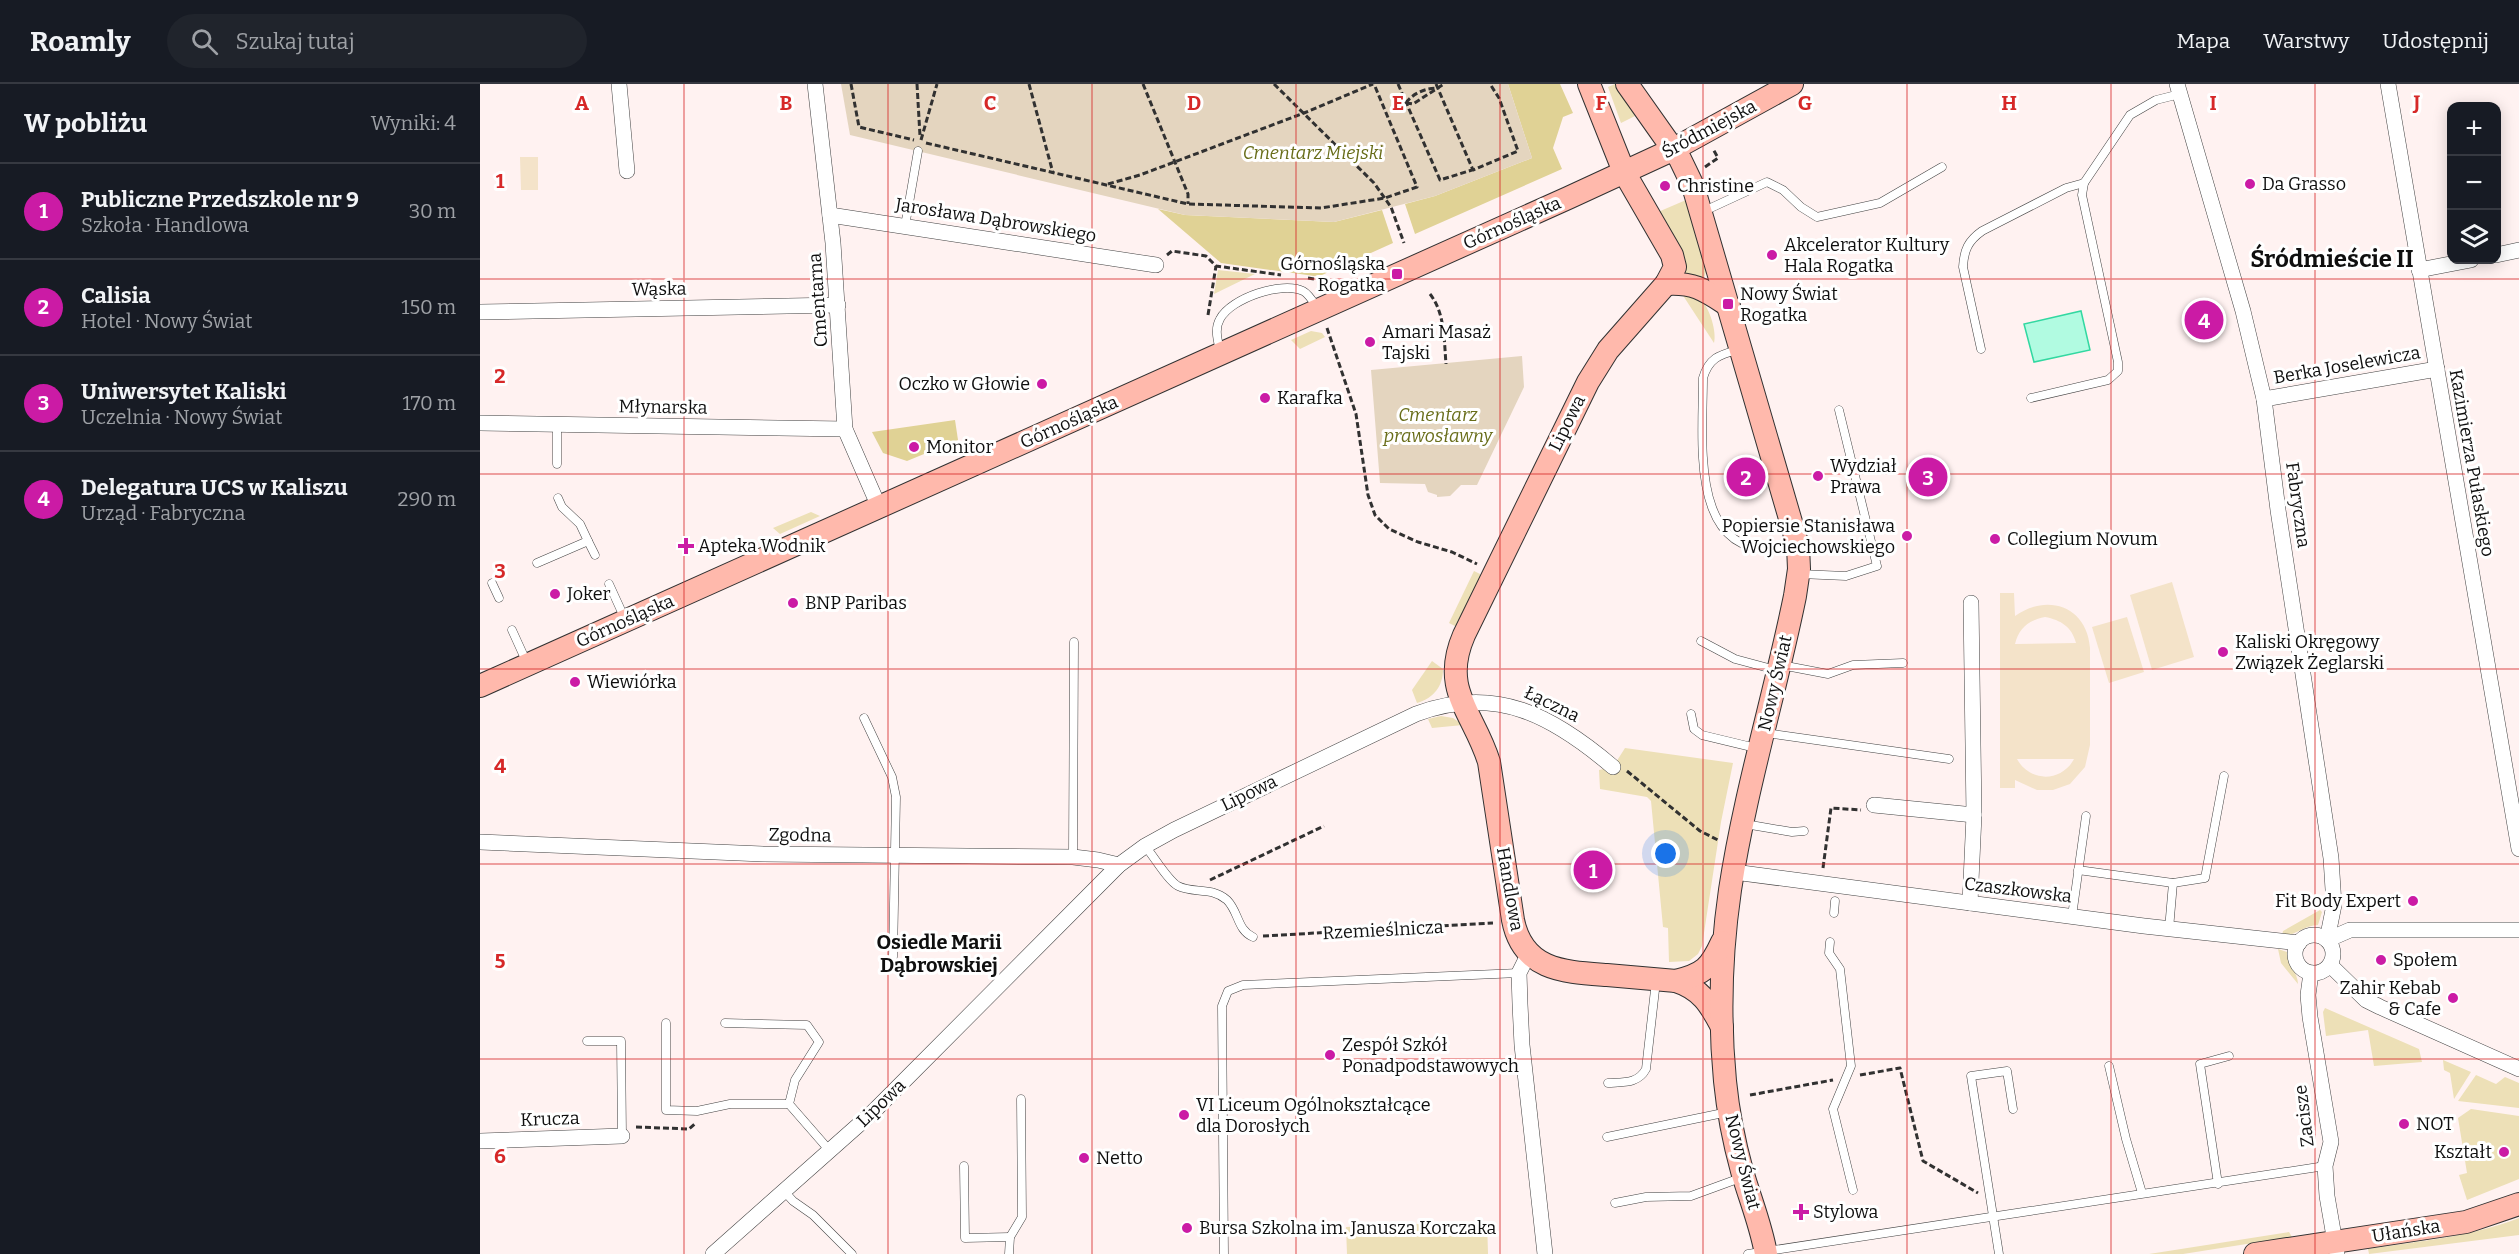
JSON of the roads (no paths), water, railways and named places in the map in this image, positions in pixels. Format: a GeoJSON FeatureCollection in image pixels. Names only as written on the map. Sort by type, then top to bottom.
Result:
{"type":"FeatureCollection","features":[{"type":"Feature","properties":{"kind":"street"},"geometry":{"type":"LineString","coordinates":[[619,84],[627,171]]}},
{"type":"Feature","properties":{"kind":"street","name":"Cmentarna"},"geometry":{"type":"LineString","coordinates":[[814,84],[830,215],[845,429],[879,507]]}},
{"type":"Feature","properties":{"kind":"street"},"geometry":{"type":"LineString","coordinates":[[1589,84],[1624,172],[1672,255],[1675,267],[1666,284],[1692,284],[1709,292],[1729,306]]}},
{"type":"Feature","properties":{"kind":"street","name":"Nowy Świat"},"geometry":{"type":"LineString","coordinates":[[1627,84],[1688,175],[1729,306],[1798,546],[1798,574],[1743,824],[1725,935],[1723,1028],[1725,1074],[1730,1112],[1744,1177],[1765,1250]]}},
{"type":"Feature","properties":{"kind":"street","name":"Śródmiejska"},"geometry":{"type":"LineString","coordinates":[[1624,172],[1672,150],[1792,84]]}},
{"type":"Feature","properties":{"kind":"street","name":"Kazimierza Pułaskiego"},"geometry":{"type":"LineString","coordinates":[[2388,84],[2519,849]]}},
{"type":"Feature","properties":{"kind":"street","name":"Fabryczna"},"geometry":{"type":"LineString","coordinates":[[2178,89],[2243,311],[2264,399],[2278,510],[2331,858],[2332,914],[2327,940]]}},
{"type":"Feature","properties":{"kind":"street","name":"Górnośląska"},"geometry":{"type":"LineString","coordinates":[[480,686],[1624,172]]}},
{"type":"Feature","properties":{"kind":"street","name":"Jarosława Dąbrowskiego"},"geometry":{"type":"LineString","coordinates":[[830,215],[1156,264]]}},
{"type":"Feature","properties":{"kind":"street"},"geometry":{"type":"LineString","coordinates":[[2501,254],[2519,250]]}},
{"type":"Feature","properties":{"kind":"street"},"geometry":{"type":"LineString","coordinates":[[2419,270],[2450,264]]}},
{"type":"Feature","properties":{"kind":"street","name":"Lipowa"},"geometry":{"type":"LineString","coordinates":[[713,1254],[872,1113],[1119,865],[1145,846],[1416,714],[1437,706],[1463,703],[1456,685],[1455,663],[1464,635],[1494,573],[1577,402],[1597,366],[1618,338],[1666,284]]}},
{"type":"Feature","properties":{"kind":"street","name":"Wąska"},"geometry":{"type":"LineString","coordinates":[[480,312],[838,305]]}},
{"type":"Feature","properties":{"kind":"street","name":"Berka Joselewicza"},"geometry":{"type":"LineString","coordinates":[[2264,399],[2436,369]]}},
{"type":"Feature","properties":{"kind":"street","name":"Młynarska"},"geometry":{"type":"LineString","coordinates":[[480,423],[845,429]]}},
{"type":"Feature","properties":{"kind":"street"},"geometry":{"type":"LineString","coordinates":[[1970,903],[1974,815],[1971,603]]}},
{"type":"Feature","properties":{"kind":"street","name":"Łączna"},"geometry":{"type":"LineString","coordinates":[[1463,703],[1494,702],[1520,709],[1571,734],[1618,767]]}},
{"type":"Feature","properties":{"kind":"street","name":"Handlowa"},"geometry":{"type":"LineString","coordinates":[[1463,703],[1481,738],[1489,762],[1513,920],[1520,939],[1529,953],[1519,974],[1522,1045],[1545,1254]]}},
{"type":"Feature","properties":{"kind":"street"},"geometry":{"type":"LineString","coordinates":[[1874,805],[1974,815]]}},
{"type":"Feature","properties":{"kind":"street","name":"Zgodna"},"geometry":{"type":"LineString","coordinates":[[480,842],[763,854],[1073,857],[1119,865]]}},
{"type":"Feature","properties":{"kind":"street","name":"Czaszkowska"},"geometry":{"type":"LineString","coordinates":[[1734,872],[2169,929],[2299,943]]}},
{"type":"Feature","properties":{"kind":"street"},"geometry":{"type":"LineString","coordinates":[[2332,914],[2350,930]]}},
{"type":"Feature","properties":{"kind":"street"},"geometry":{"type":"LineString","coordinates":[[2327,940],[2350,930],[2519,930]]}},
{"type":"Feature","properties":{"kind":"street"},"geometry":{"type":"LineString","coordinates":[[1529,953],[1544,964],[1560,970],[1666,980],[1693,976],[1706,969],[1725,935]]}},
{"type":"Feature","properties":{"kind":"street"},"geometry":{"type":"LineString","coordinates":[[2315,935],[2327,940],[2333,952],[2330,965],[2321,972],[2305,971],[2296,961],[2296,949],[2299,943],[2315,935]]}},
{"type":"Feature","properties":{"kind":"street"},"geometry":{"type":"LineString","coordinates":[[2330,965],[2366,1000],[2519,1069]]}},
{"type":"Feature","properties":{"kind":"street","name":"Zacisze"},"geometry":{"type":"LineString","coordinates":[[2311,973],[2308,994],[2310,1017],[2331,1142],[2325,1166],[2336,1248]]}},
{"type":"Feature","properties":{"kind":"street"},"geometry":{"type":"LineString","coordinates":[[1666,980],[1700,993],[1723,1028]]}},
{"type":"Feature","properties":{"kind":"street","name":"Krucza"},"geometry":{"type":"LineString","coordinates":[[480,1141],[622,1132]]}},
{"type":"Feature","properties":{"kind":"street","name":"Ułańska"},"geometry":{"type":"LineString","coordinates":[[2255,1254],[2336,1248],[2466,1222],[2519,1204]]}},
{"type":"Feature","properties":{"kind":"lane"},"geometry":{"type":"LineString","coordinates":[[2031,398],[2108,380],[2118,371],[2118,362],[2082,195],[2084,183],[2130,114],[2178,89]]}},
{"type":"Feature","properties":{"kind":"lane"},"geometry":{"type":"LineString","coordinates":[[905,226],[918,151]]}},
{"type":"Feature","properties":{"kind":"lane"},"geometry":{"type":"LineString","coordinates":[[1701,212],[1767,182],[1783,190],[1809,213],[1817,217],[1827,216],[1880,203],[1942,167]]}},
{"type":"Feature","properties":{"kind":"lane"},"geometry":{"type":"LineString","coordinates":[[1981,349],[1963,267],[1966,246],[1982,231],[2066,188],[2084,183]]}},
{"type":"Feature","properties":{"kind":"lane"},"geometry":{"type":"LineString","coordinates":[[1220,354],[1216,332],[1220,319],[1238,302],[1262,292],[1294,288],[1306,292],[1319,310]]}},
{"type":"Feature","properties":{"kind":"lane"},"geometry":{"type":"LineString","coordinates":[[1741,349],[1717,356],[1706,369],[1703,378],[1703,466],[1713,512],[1728,533],[1749,546],[1782,549],[1798,546]]}},
{"type":"Feature","properties":{"kind":"lane"},"geometry":{"type":"LineString","coordinates":[[1798,574],[1846,576],[1877,566],[1839,410]]}},
{"type":"Feature","properties":{"kind":"lane"},"geometry":{"type":"LineString","coordinates":[[557,425],[557,464]]}},
{"type":"Feature","properties":{"kind":"lane"},"geometry":{"type":"LineString","coordinates":[[558,498],[562,507],[580,524],[596,555]]}},
{"type":"Feature","properties":{"kind":"lane"},"geometry":{"type":"LineString","coordinates":[[537,563],[588,541]]}},
{"type":"Feature","properties":{"kind":"lane"},"geometry":{"type":"LineString","coordinates":[[492,583],[499,598]]}},
{"type":"Feature","properties":{"kind":"lane"},"geometry":{"type":"LineString","coordinates":[[609,584],[625,620]]}},
{"type":"Feature","properties":{"kind":"lane"},"geometry":{"type":"LineString","coordinates":[[512,630],[527,664]]}},
{"type":"Feature","properties":{"kind":"lane"},"geometry":{"type":"LineString","coordinates":[[1701,641],[1735,659],[1779,668],[1828,674],[1853,665],[1903,663]]}},
{"type":"Feature","properties":{"kind":"lane"},"geometry":{"type":"LineString","coordinates":[[1073,857],[1074,642]]}},
{"type":"Feature","properties":{"kind":"lane"},"geometry":{"type":"LineString","coordinates":[[1691,714],[1694,729],[1702,735],[1949,759]]}},
{"type":"Feature","properties":{"kind":"lane"},"geometry":{"type":"LineString","coordinates":[[864,718],[892,777],[896,797],[893,957]]}},
{"type":"Feature","properties":{"kind":"lane"},"geometry":{"type":"LineString","coordinates":[[2078,870],[2173,883],[2205,878],[2224,776]]}},
{"type":"Feature","properties":{"kind":"lane"},"geometry":{"type":"LineString","coordinates":[[2072,916],[2086,816]]}},
{"type":"Feature","properties":{"kind":"lane"},"geometry":{"type":"LineString","coordinates":[[1743,824],[1792,832],[1804,831]]}},
{"type":"Feature","properties":{"kind":"lane"},"geometry":{"type":"LineString","coordinates":[[1145,846],[1174,883],[1203,889],[1224,898],[1233,907],[1242,929],[1253,937]]}},
{"type":"Feature","properties":{"kind":"lane"},"geometry":{"type":"LineString","coordinates":[[2169,929],[2173,883]]}},
{"type":"Feature","properties":{"kind":"lane"},"geometry":{"type":"LineString","coordinates":[[1834,913],[1835,901]]}},
{"type":"Feature","properties":{"kind":"lane"},"geometry":{"type":"LineString","coordinates":[[1830,942],[1829,953],[1840,969],[1851,1066],[1833,1108],[1853,1190]]}},
{"type":"Feature","properties":{"kind":"lane"},"geometry":{"type":"LineString","coordinates":[[1224,1254],[1222,1006],[1228,991],[1243,985],[1519,974]]}},
{"type":"Feature","properties":{"kind":"lane"},"geometry":{"type":"LineString","coordinates":[[1608,1083],[1633,1081],[1646,1069],[1666,980]]}},
{"type":"Feature","properties":{"kind":"lane"},"geometry":{"type":"LineString","coordinates":[[666,1023],[666,1110],[697,1111],[729,1104],[789,1104],[830,1151]]}},
{"type":"Feature","properties":{"kind":"lane"},"geometry":{"type":"LineString","coordinates":[[724,1023],[807,1025],[819,1042],[795,1080],[789,1104]]}},
{"type":"Feature","properties":{"kind":"lane"},"geometry":{"type":"LineString","coordinates":[[587,1041],[621,1041],[622,1132]]}},
{"type":"Feature","properties":{"kind":"lane"},"geometry":{"type":"LineString","coordinates":[[2218,1184],[2200,1064],[2229,1056]]}},
{"type":"Feature","properties":{"kind":"lane"},"geometry":{"type":"LineString","coordinates":[[2109,1066],[2126,1140],[2142,1193]]}},
{"type":"Feature","properties":{"kind":"lane"},"geometry":{"type":"LineString","coordinates":[[1999,1254],[1971,1076],[2007,1071],[2013,1109]]}},
{"type":"Feature","properties":{"kind":"lane"},"geometry":{"type":"LineString","coordinates":[[1009,1254],[1010,1237],[1022,1217],[1021,1099]]}},
{"type":"Feature","properties":{"kind":"lane"},"geometry":{"type":"LineString","coordinates":[[1607,1137],[1730,1112]]}},
{"type":"Feature","properties":{"kind":"lane"},"geometry":{"type":"LineString","coordinates":[[964,1166],[965,1238],[1010,1237]]}},
{"type":"Feature","properties":{"kind":"lane"},"geometry":{"type":"LineString","coordinates":[[1765,1250],[2142,1193],[2218,1184],[2325,1166]]}},
{"type":"Feature","properties":{"kind":"lane"},"geometry":{"type":"LineString","coordinates":[[1615,1203],[1646,1197],[1690,1196],[1744,1177]]}},
{"type":"Feature","properties":{"kind":"lane"},"geometry":{"type":"LineString","coordinates":[[784,1191],[793,1201],[813,1215],[852,1254]]}},
{"type":"Feature","properties":{"kind":"place","name":"Da Grasso"},"geometry":{"type":"Point","coordinates":[2250,184]}},
{"type":"Feature","properties":{"kind":"place","name":"Christine"},"geometry":{"type":"Point","coordinates":[1665,186]}},
{"type":"Feature","properties":{"kind":"place","name":"Akcelerator Kultury Hala Rogatka"},"geometry":{"type":"Point","coordinates":[1772,255]}},
{"type":"Feature","properties":{"kind":"place","name":"Górnośląska Rogatka"},"geometry":{"type":"Point","coordinates":[1397,274]}},
{"type":"Feature","properties":{"kind":"place","name":"Nowy Świat Rogatka"},"geometry":{"type":"Point","coordinates":[1728,304]}},
{"type":"Feature","properties":{"kind":"place","name":"Delegatura UCS w Kaliszu"},"geometry":{"type":"Point","coordinates":[2204,320]}},
{"type":"Feature","properties":{"kind":"place","name":"Amari Masaż Tajski"},"geometry":{"type":"Point","coordinates":[1370,342]}},
{"type":"Feature","properties":{"kind":"place","name":"Oczko w Głowie"},"geometry":{"type":"Point","coordinates":[1042,384]}},
{"type":"Feature","properties":{"kind":"place","name":"Karafka"},"geometry":{"type":"Point","coordinates":[1265,398]}},
{"type":"Feature","properties":{"kind":"place","name":"Monitor"},"geometry":{"type":"Point","coordinates":[914,447]}},
{"type":"Feature","properties":{"kind":"place","name":"Wydział Prawa"},"geometry":{"type":"Point","coordinates":[1818,476]}},
{"type":"Feature","properties":{"kind":"place","name":"Calisia"},"geometry":{"type":"Point","coordinates":[1746,477]}},
{"type":"Feature","properties":{"kind":"place","name":"Uniwersytet Kaliski"},"geometry":{"type":"Point","coordinates":[1928,477]}},
{"type":"Feature","properties":{"kind":"place","name":"Popiersie Stanisława Wojciechowskiego"},"geometry":{"type":"Point","coordinates":[1907,536]}},
{"type":"Feature","properties":{"kind":"place","name":"Collegium Novum"},"geometry":{"type":"Point","coordinates":[1995,539]}},
{"type":"Feature","properties":{"kind":"place","name":"Apteka Wodnik"},"geometry":{"type":"Point","coordinates":[686,546]}},
{"type":"Feature","properties":{"kind":"place","name":"Joker"},"geometry":{"type":"Point","coordinates":[555,594]}},
{"type":"Feature","properties":{"kind":"place","name":"BNP Paribas"},"geometry":{"type":"Point","coordinates":[793,603]}},
{"type":"Feature","properties":{"kind":"place","name":"Kaliski Okręgowy Związek Żeglarski"},"geometry":{"type":"Point","coordinates":[2223,652]}},
{"type":"Feature","properties":{"kind":"place","name":"Wiewiórka"},"geometry":{"type":"Point","coordinates":[575,682]}},
{"type":"Feature","properties":{"kind":"place","name":"Publiczne Przedszkole nr 9"},"geometry":{"type":"Point","coordinates":[1593,870]}},
{"type":"Feature","properties":{"kind":"place","name":"Fit Body Expert"},"geometry":{"type":"Point","coordinates":[2413,901]}},
{"type":"Feature","properties":{"kind":"place","name":"Społem"},"geometry":{"type":"Point","coordinates":[2381,960]}},
{"type":"Feature","properties":{"kind":"place","name":"Zahir Kebab & Cafe"},"geometry":{"type":"Point","coordinates":[2453,998]}},
{"type":"Feature","properties":{"kind":"place","name":"Zespół Szkół Ponadpodstawowych"},"geometry":{"type":"Point","coordinates":[1330,1055]}},
{"type":"Feature","properties":{"kind":"place","name":"VI Liceum Ogólnokształcące dla Dorosłych"},"geometry":{"type":"Point","coordinates":[1184,1115]}},
{"type":"Feature","properties":{"kind":"place","name":"NOT"},"geometry":{"type":"Point","coordinates":[2404,1124]}},
{"type":"Feature","properties":{"kind":"place","name":"Kształt"},"geometry":{"type":"Point","coordinates":[2504,1152]}},
{"type":"Feature","properties":{"kind":"place","name":"Netto"},"geometry":{"type":"Point","coordinates":[1084,1158]}},
{"type":"Feature","properties":{"kind":"place","name":"Stylowa"},"geometry":{"type":"Point","coordinates":[1801,1212]}},
{"type":"Feature","properties":{"kind":"place","name":"Bursa Szkolna im. Janusza Korczaka"},"geometry":{"type":"Point","coordinates":[1187,1228]}},
{"type":"Feature","properties":{"kind":"district","name":"Śródmieście II"},"geometry":{"type":"Point","coordinates":[2332,259]}},
{"type":"Feature","properties":{"kind":"district","name":"Osiedle Marii Dąbrowskiej"},"geometry":{"type":"Point","coordinates":[939,954]}},
{"type":"Feature","properties":{"kind":"park label","name":"Cmentarz Miejski"},"geometry":{"type":"Point","coordinates":[1313,153]}},
{"type":"Feature","properties":{"kind":"park label","name":"Cmentarz prawosławny"},"geometry":{"type":"Point","coordinates":[1438,425]}}]}
